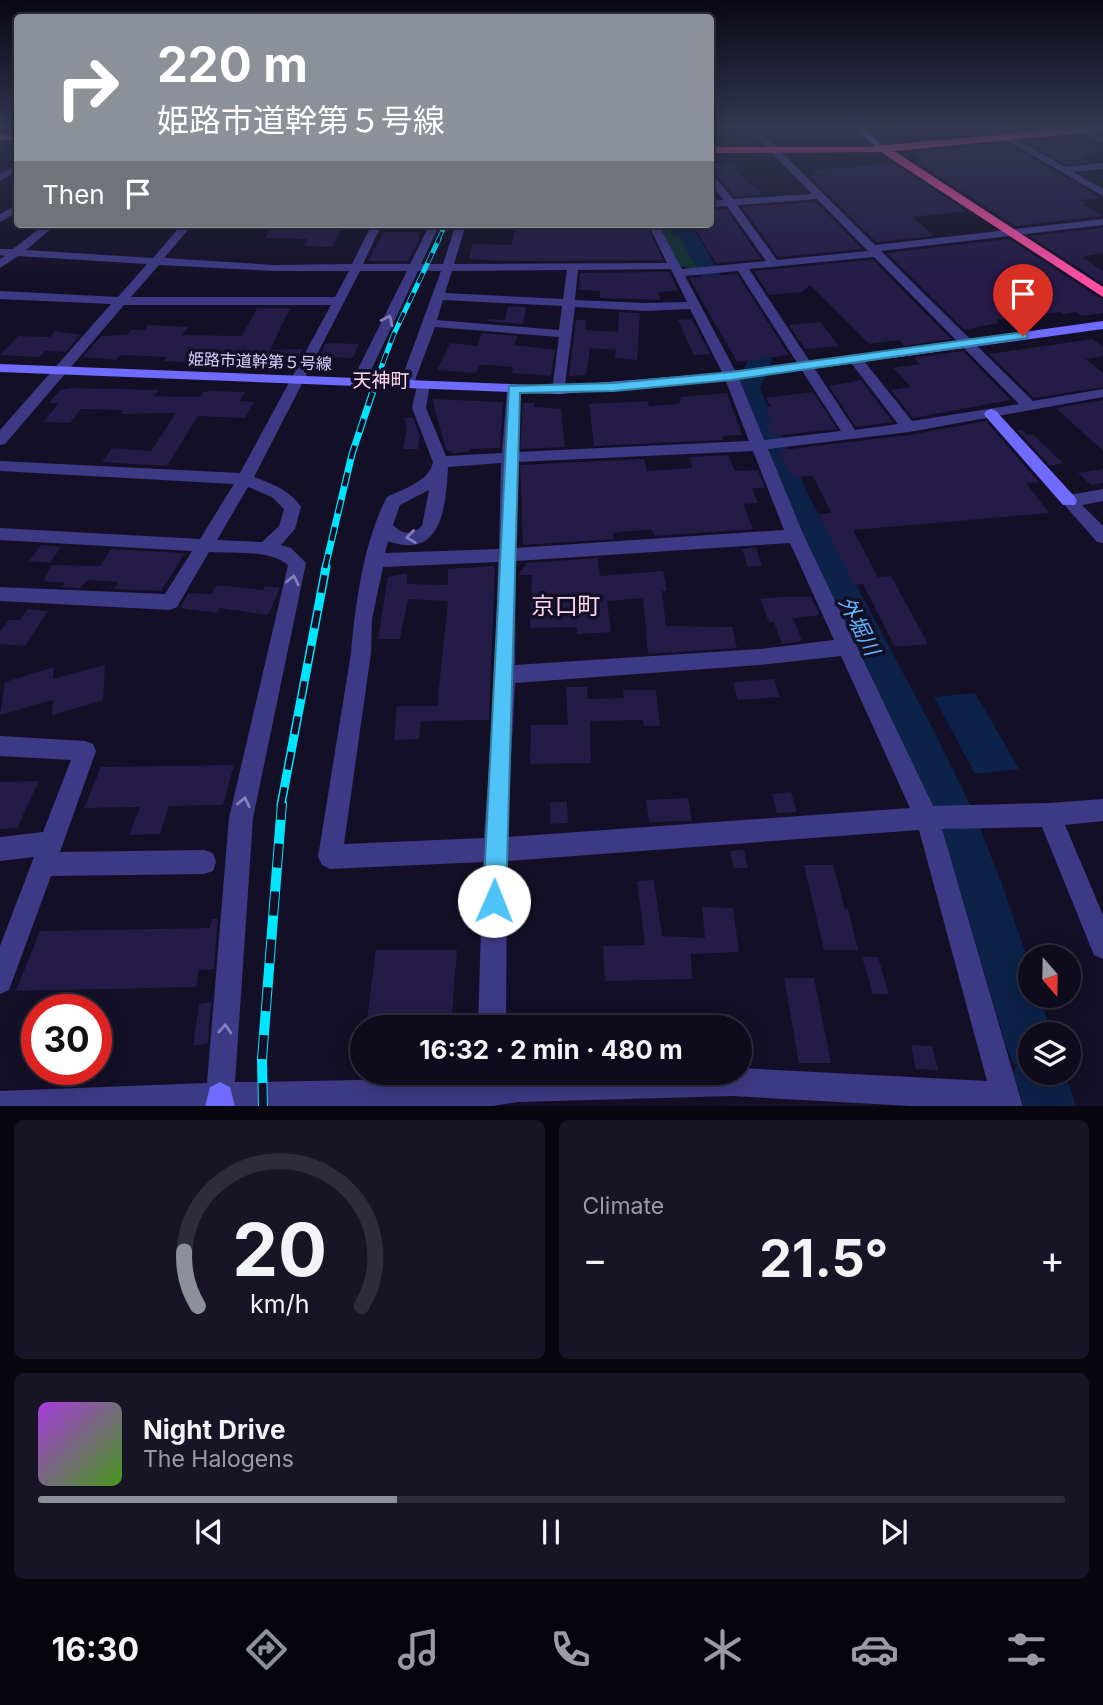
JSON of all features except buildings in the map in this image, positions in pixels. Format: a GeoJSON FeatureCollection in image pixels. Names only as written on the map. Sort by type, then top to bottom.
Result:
{"type":"FeatureCollection","features":[{"type":"Feature","properties":{"kind":"highway"},"geometry":{"type":"LineString","coordinates":[[929,179],[1103,293]]}},
{"type":"Feature","properties":{"kind":"street"},"geometry":{"type":"LineString","coordinates":[[714,179],[774,264]]}},
{"type":"Feature","properties":{"kind":"street"},"geometry":{"type":"LineString","coordinates":[[804,179],[1030,407]]}},
{"type":"Feature","properties":{"kind":"street"},"geometry":{"type":"LineString","coordinates":[[1079,179],[1103,193]]}},
{"type":"Feature","properties":{"kind":"street"},"geometry":{"type":"LineString","coordinates":[[714,204],[821,196]]}},
{"type":"Feature","properties":{"kind":"street"},"geometry":{"type":"LineString","coordinates":[[0,252],[154,262],[355,270],[742,268],[1103,222]]}},
{"type":"Feature","properties":{"kind":"street"},"geometry":{"type":"LineString","coordinates":[[0,265],[47,228]]}},
{"type":"Feature","properties":{"kind":"street"},"geometry":{"type":"LineString","coordinates":[[0,440],[184,228]]}},
{"type":"Feature","properties":{"kind":"street"},"geometry":{"type":"LineString","coordinates":[[0,594],[170,602],[245,480],[375,228]]}},
{"type":"Feature","properties":{"kind":"street"},"geometry":{"type":"LineString","coordinates":[[359,382],[433,228]]}},
{"type":"Feature","properties":{"kind":"street"},"geometry":{"type":"LineString","coordinates":[[407,383],[430,323],[436,296],[460,228]]}},
{"type":"Feature","properties":{"kind":"street"},"geometry":{"type":"LineString","coordinates":[[655,228],[731,376],[794,536],[927,818],[1007,1101],[752,1083]]}},
{"type":"Feature","properties":{"kind":"street"},"geometry":{"type":"LineString","coordinates":[[559,390],[573,267]]}},
{"type":"Feature","properties":{"kind":"street"},"geometry":{"type":"LineString","coordinates":[[742,268],[851,435]]}},
{"type":"Feature","properties":{"kind":"street"},"geometry":{"type":"LineString","coordinates":[[0,295],[120,301],[338,301]]}},
{"type":"Feature","properties":{"kind":"street"},"geometry":{"type":"LineString","coordinates":[[436,296],[645,307],[695,305]]}},
{"type":"Feature","properties":{"kind":"street"},"geometry":{"type":"LineString","coordinates":[[430,323],[565,334]]}},
{"type":"Feature","properties":{"kind":"street","name":"姫路市道幹第５号線"},"geometry":{"type":"LineString","coordinates":[[0,368],[559,390],[731,376],[1103,325]]}},
{"type":"Feature","properties":{"kind":"street"},"geometry":{"type":"LineString","coordinates":[[855,359],[909,426]]}},
{"type":"Feature","properties":{"kind":"street"},"geometry":{"type":"LineString","coordinates":[[386,528],[399,539],[415,539],[426,534],[432,521],[440,467],[419,408],[424,384]]}},
{"type":"Feature","properties":{"kind":"street"},"geometry":{"type":"LineString","coordinates":[[492,1015],[495,850],[505,675],[509,456],[514,389]]}},
{"type":"Feature","properties":{"kind":"street"},"geometry":{"type":"LineString","coordinates":[[1103,393],[990,414],[758,446],[509,456],[440,467],[428,483],[393,501],[386,528],[379,541],[363,619],[361,653],[330,857],[458,849],[495,850],[927,818],[1049,815],[1103,810]]}},
{"type":"Feature","properties":{"kind":"street"},"geometry":{"type":"LineString","coordinates":[[990,414],[1103,537]]}},
{"type":"Feature","properties":{"kind":"street"},"geometry":{"type":"LineString","coordinates":[[0,466],[245,480],[278,493],[293,507],[287,529],[266,550]]}},
{"type":"Feature","properties":{"kind":"street"},"geometry":{"type":"LineString","coordinates":[[1069,501],[1103,495]]}},
{"type":"Feature","properties":{"kind":"street"},"geometry":{"type":"LineString","coordinates":[[0,534],[266,550],[285,554],[297,563],[241,818],[220,1102]]}},
{"type":"Feature","properties":{"kind":"street"},"geometry":{"type":"LineString","coordinates":[[376,560],[508,555],[794,536]]}},
{"type":"Feature","properties":{"kind":"street"},"geometry":{"type":"LineString","coordinates":[[505,675],[760,657],[847,647]]}},
{"type":"Feature","properties":{"kind":"street"},"geometry":{"type":"LineString","coordinates":[[0,746],[85,751],[0,981]]}},
{"type":"Feature","properties":{"kind":"street"},"geometry":{"type":"LineString","coordinates":[[1049,815],[1103,946]]}},
{"type":"Feature","properties":{"kind":"street"},"geometry":{"type":"LineString","coordinates":[[0,849],[205,862]]}},
{"type":"Feature","properties":{"kind":"street"},"geometry":{"type":"LineString","coordinates":[[0,1106],[312,1102],[374,1092],[457,1085]]}},
{"type":"Feature","properties":{"kind":"street"},"geometry":{"type":"LineString","coordinates":[[505,1085],[518,1088],[626,1085]]}},
{"type":"Feature","properties":{"kind":"green space"},"geometry":{"type":"Polygon","coordinates":[[[660,228],[687,228],[712,268],[691,269],[680,266],[660,228]]]}},
{"type":"Feature","properties":{"kind":"water"},"geometry":{"type":"Polygon","coordinates":[[[975,693],[1019,769],[975,774],[934,697],[975,693]]]}},
{"type":"Feature","properties":{"kind":"waterway","name":"外堀川"},"geometry":{"type":"LineString","coordinates":[[678,228],[686,232],[760,360],[747,389],[793,494],[947,800],[982,890],[1023,1022]]}},
{"type":"Feature","properties":{"kind":"waterway","name":"外堀川"},"geometry":{"type":"LineString","coordinates":[[1043,1085],[1050,1106]]}},
{"type":"Feature","properties":{"kind":"railway"},"geometry":{"type":"LineString","coordinates":[[438,240],[444,228]]}},
{"type":"Feature","properties":{"kind":"railway"},"geometry":{"type":"LineString","coordinates":[[375,384],[393,336],[439,239]]}},
{"type":"Feature","properties":{"kind":"railway"},"geometry":{"type":"LineString","coordinates":[[325,568],[352,454],[376,382]]}},
{"type":"Feature","properties":{"kind":"railway"},"geometry":{"type":"LineString","coordinates":[[281,805],[326,567]]}},
{"type":"Feature","properties":{"kind":"railway"},"geometry":{"type":"LineString","coordinates":[[263,1106],[262,1059],[282,803]]}},
{"type":"Feature","properties":{"kind":"district","name":"天神町"},"geometry":{"type":"Point","coordinates":[381,380]}},
{"type":"Feature","properties":{"kind":"district","name":"京口町"},"geometry":{"type":"Point","coordinates":[566,606]}},
{"type":"Feature","properties":{"kind":"route"},"geometry":{"type":"LineString","coordinates":[[494,901],[505,675],[509,456],[514,389],[614,387],[731,376],[1023,336]]}}]}
